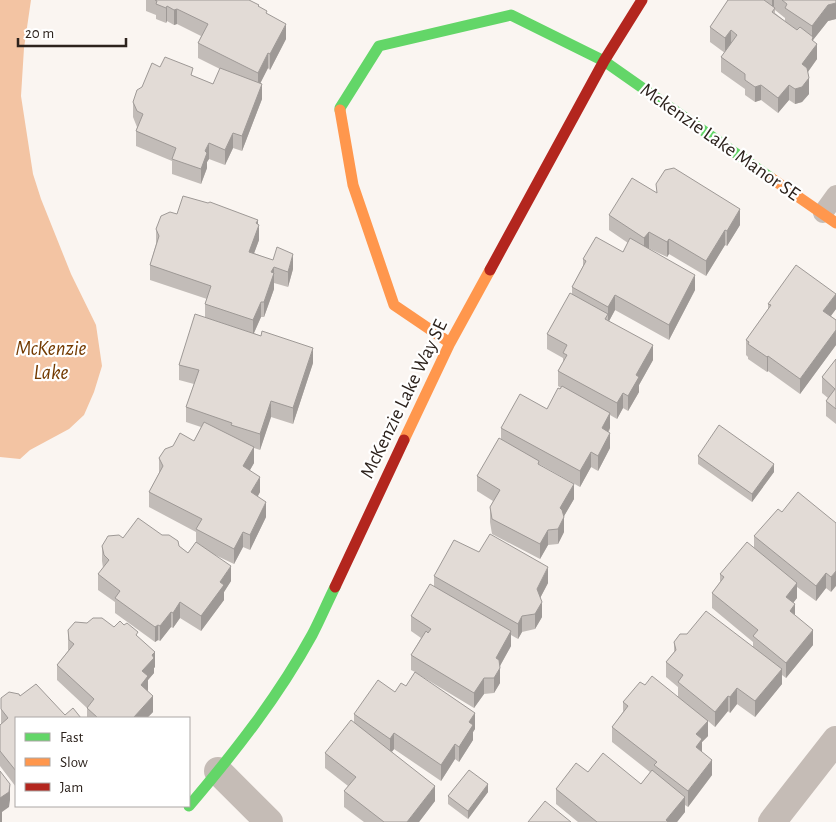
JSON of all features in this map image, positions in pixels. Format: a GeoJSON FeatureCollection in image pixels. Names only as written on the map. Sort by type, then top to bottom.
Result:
{"type":"FeatureCollection","features":[{"type":"Feature","properties":{"kind":"street","name":"McKenzie Lake Way SE"},"geometry":{"type":"LineString","coordinates":[[190,805],[268,705],[312,635],[450,343],[604,61],[642,0]]}},
{"type":"Feature","properties":{"kind":"street","name":"Mckenzie Lake Manor SE"},"geometry":{"type":"LineString","coordinates":[[450,343],[394,305],[353,185],[340,108],[379,46],[512,15],[604,61],[829,218]]}},
{"type":"Feature","properties":{"kind":"street"},"geometry":{"type":"LineString","coordinates":[[772,822],[836,740]]}},
{"type":"Feature","properties":{"kind":"street"},"geometry":{"type":"LineString","coordinates":[[218,771],[269,822]]}},
{"type":"Feature","properties":{"kind":"street","name":"McKenzie Lake Way SE"},"geometry":{"type":"LineString","coordinates":[[179,816],[188,807]]}},
{"type":"Feature","properties":{"kind":"lane"},"geometry":{"type":"LineString","coordinates":[[829,218],[836,195]]}},
{"type":"Feature","properties":{"kind":"water","name":"McKenzie Lake"},"geometry":{"type":"Polygon","coordinates":[[[0,0],[31,0],[24,48],[21,96],[33,174],[71,274],[96,325],[102,366],[84,415],[69,429],[30,450],[20,459],[0,457],[0,0]]]}},
{"type":"Feature","properties":{"kind":"building"},"geometry":{"type":"Polygon","coordinates":[[[155,0],[249,0],[267,11],[266,13],[286,24],[258,73],[198,43],[208,24],[177,9],[174,10],[167,6],[166,8],[156,4],[157,1],[155,0]]]}},
{"type":"Feature","properties":{"kind":"building"},"geometry":{"type":"Polygon","coordinates":[[[728,0],[764,0],[775,8],[772,12],[797,30],[800,27],[813,37],[812,40],[817,44],[802,64],[807,68],[809,78],[802,87],[795,89],[789,85],[778,98],[761,85],[755,87],[745,80],[745,74],[721,57],[737,35],[731,30],[725,38],[710,27],[728,0]]]}},
{"type":"Feature","properties":{"kind":"building"},"geometry":{"type":"Polygon","coordinates":[[[782,0],[836,0],[836,3],[828,5],[812,26],[785,8],[787,4],[782,0]]]}},
{"type":"Feature","properties":{"kind":"building"},"geometry":{"type":"Polygon","coordinates":[[[165,57],[193,68],[191,75],[213,84],[220,68],[262,84],[242,136],[233,133],[225,150],[209,143],[201,169],[172,159],[176,148],[136,131],[143,114],[137,111],[133,102],[137,90],[142,87],[152,63],[160,67],[165,57]]]}},
{"type":"Feature","properties":{"kind":"building"},"geometry":{"type":"Polygon","coordinates":[[[674,168],[740,209],[706,261],[669,239],[667,242],[649,232],[644,238],[609,215],[632,178],[657,193],[656,184],[665,170],[674,168]]]}},
{"type":"Feature","properties":{"kind":"building"},"geometry":{"type":"Polygon","coordinates":[[[183,196],[210,202],[258,220],[256,223],[259,225],[249,252],[273,260],[277,247],[293,254],[288,272],[274,267],[271,272],[274,273],[264,302],[261,302],[253,320],[205,304],[211,286],[150,265],[159,236],[156,229],[161,216],[170,212],[177,214],[183,196]]]}},
{"type":"Feature","properties":{"kind":"building"},"geometry":{"type":"Polygon","coordinates":[[[596,237],[623,252],[630,238],[695,275],[669,325],[615,295],[608,307],[572,287],[586,261],[583,259],[596,237]]]}},
{"type":"Feature","properties":{"kind":"building"},"geometry":{"type":"Polygon","coordinates":[[[796,265],[836,294],[823,311],[836,320],[836,330],[800,379],[748,344],[749,342],[746,340],[771,305],[768,304],[796,265]]]}},
{"type":"Feature","properties":{"kind":"building"},"geometry":{"type":"Polygon","coordinates":[[[570,293],[608,314],[605,319],[653,345],[636,375],[639,377],[628,396],[623,393],[617,403],[558,371],[567,355],[563,353],[567,345],[547,334],[570,293]]]}},
{"type":"Feature","properties":{"kind":"building"},"geometry":{"type":"Polygon","coordinates":[[[195,314],[261,336],[262,331],[313,348],[293,408],[271,401],[260,434],[186,407],[199,370],[179,365],[195,314]]]}},
{"type":"Feature","properties":{"kind":"building"},"geometry":{"type":"Polygon","coordinates":[[[836,359],[836,409],[826,401],[835,389],[822,377],[836,359]]]}},
{"type":"Feature","properties":{"kind":"building"},"geometry":{"type":"Polygon","coordinates":[[[562,386],[610,413],[602,428],[610,433],[598,456],[591,452],[580,471],[501,428],[520,394],[547,409],[558,388],[560,389],[562,386]]]}},
{"type":"Feature","properties":{"kind":"building"},"geometry":{"type":"Polygon","coordinates":[[[204,422],[254,447],[243,466],[260,477],[251,492],[266,502],[250,535],[243,532],[234,549],[196,529],[202,519],[149,492],[163,466],[159,458],[165,449],[173,446],[180,433],[194,441],[204,422]]]}},
{"type":"Feature","properties":{"kind":"building"},"geometry":{"type":"Polygon","coordinates":[[[719,425],[774,464],[752,494],[698,456],[719,425]]]}},
{"type":"Feature","properties":{"kind":"building"},"geometry":{"type":"Polygon","coordinates":[[[499,438],[539,461],[538,464],[574,484],[560,508],[564,517],[558,529],[548,530],[540,544],[492,519],[490,507],[500,490],[477,476],[499,438]]]}},
{"type":"Feature","properties":{"kind":"building"},"geometry":{"type":"Polygon","coordinates":[[[798,492],[836,523],[836,571],[831,577],[826,573],[816,586],[754,536],[778,509],[782,512],[798,492]]]}},
{"type":"Feature","properties":{"kind":"building"},"geometry":{"type":"Polygon","coordinates":[[[138,518],[162,535],[169,535],[178,541],[179,546],[188,553],[196,542],[231,566],[220,582],[224,585],[201,616],[180,602],[173,613],[171,612],[160,626],[155,627],[115,598],[120,591],[98,574],[109,560],[104,555],[102,546],[108,536],[119,535],[123,538],[138,518]]]}},
{"type":"Feature","properties":{"kind":"building"},"geometry":{"type":"Polygon","coordinates":[[[490,534],[548,567],[537,589],[542,602],[535,614],[522,616],[518,624],[434,576],[454,540],[479,552],[490,534]]]}},
{"type":"Feature","properties":{"kind":"building"},"geometry":{"type":"Polygon","coordinates":[[[747,542],[797,583],[786,597],[795,604],[790,611],[813,630],[786,663],[753,636],[758,630],[712,593],[724,577],[720,574],[747,542]]]}},
{"type":"Feature","properties":{"kind":"building"},"geometry":{"type":"Polygon","coordinates":[[[430,584],[511,631],[496,658],[499,660],[500,668],[494,678],[484,678],[474,693],[411,655],[426,631],[428,633],[431,629],[411,616],[430,584]]]}},
{"type":"Feature","properties":{"kind":"building"},"geometry":{"type":"Polygon","coordinates":[[[706,611],[782,669],[755,701],[737,688],[715,712],[678,682],[683,675],[666,662],[676,650],[674,642],[680,634],[687,634],[706,611]]]}},
{"type":"Feature","properties":{"kind":"building"},"geometry":{"type":"Polygon","coordinates":[[[93,618],[102,618],[114,627],[120,621],[124,625],[127,623],[138,632],[136,635],[155,652],[152,655],[154,658],[142,671],[148,676],[141,685],[153,696],[134,717],[97,717],[87,708],[94,699],[57,665],[74,644],[69,640],[68,630],[75,622],[87,623],[93,618]]]}},
{"type":"Feature","properties":{"kind":"building"},"geometry":{"type":"Polygon","coordinates":[[[415,672],[475,713],[469,722],[473,725],[459,747],[455,744],[441,765],[394,733],[390,739],[354,714],[378,680],[395,692],[401,683],[406,686],[415,672]]]}},
{"type":"Feature","properties":{"kind":"building"},"geometry":{"type":"Polygon","coordinates":[[[652,676],[708,721],[696,734],[702,739],[696,747],[712,760],[688,791],[654,765],[657,762],[612,727],[628,706],[623,702],[640,682],[645,685],[652,676]]]}},
{"type":"Feature","properties":{"kind":"building"},"geometry":{"type":"Polygon","coordinates":[[[36,684],[65,715],[73,708],[80,717],[15,717],[15,770],[0,751],[0,725],[8,718],[1,709],[1,698],[9,692],[19,694],[20,696],[36,684]]]}},
{"type":"Feature","properties":{"kind":"building"},"geometry":{"type":"Polygon","coordinates":[[[351,720],[435,786],[407,822],[384,822],[344,791],[356,777],[325,753],[351,720]]]}},
{"type":"Feature","properties":{"kind":"building"},"geometry":{"type":"Polygon","coordinates":[[[603,753],[641,784],[652,770],[685,797],[666,820],[668,822],[597,822],[556,789],[576,763],[588,772],[603,753]]]}},
{"type":"Feature","properties":{"kind":"building"},"geometry":{"type":"Polygon","coordinates":[[[469,770],[488,784],[468,811],[448,796],[469,770]]]}},
{"type":"Feature","properties":{"kind":"building"},"geometry":{"type":"Polygon","coordinates":[[[0,771],[10,784],[9,792],[0,798],[0,771]]]}},
{"type":"Feature","properties":{"kind":"building"},"geometry":{"type":"Polygon","coordinates":[[[545,801],[571,822],[528,822],[545,801]]]}},
{"type":"Feature","properties":{"kind":"traffic: fast"},"geometry":{"type":"LineString","coordinates":[[340,110],[379,46],[511,15],[604,61],[771,178]]}},
{"type":"Feature","properties":{"kind":"traffic: fast"},"geometry":{"type":"LineString","coordinates":[[190,805],[239,745],[285,680],[312,635],[335,587]]}},
{"type":"Feature","properties":{"kind":"traffic: slow"},"geometry":{"type":"LineString","coordinates":[[340,110],[353,185],[394,305],[450,343]]}},
{"type":"Feature","properties":{"kind":"traffic: slow"},"geometry":{"type":"LineString","coordinates":[[771,178],[836,223]]}},
{"type":"Feature","properties":{"kind":"traffic: slow"},"geometry":{"type":"LineString","coordinates":[[404,440],[450,343],[490,270]]}},
{"type":"Feature","properties":{"kind":"traffic: jam"},"geometry":{"type":"LineString","coordinates":[[490,270],[604,61],[642,0]]}},
{"type":"Feature","properties":{"kind":"traffic: jam"},"geometry":{"type":"LineString","coordinates":[[335,587],[404,440]]}}]}
